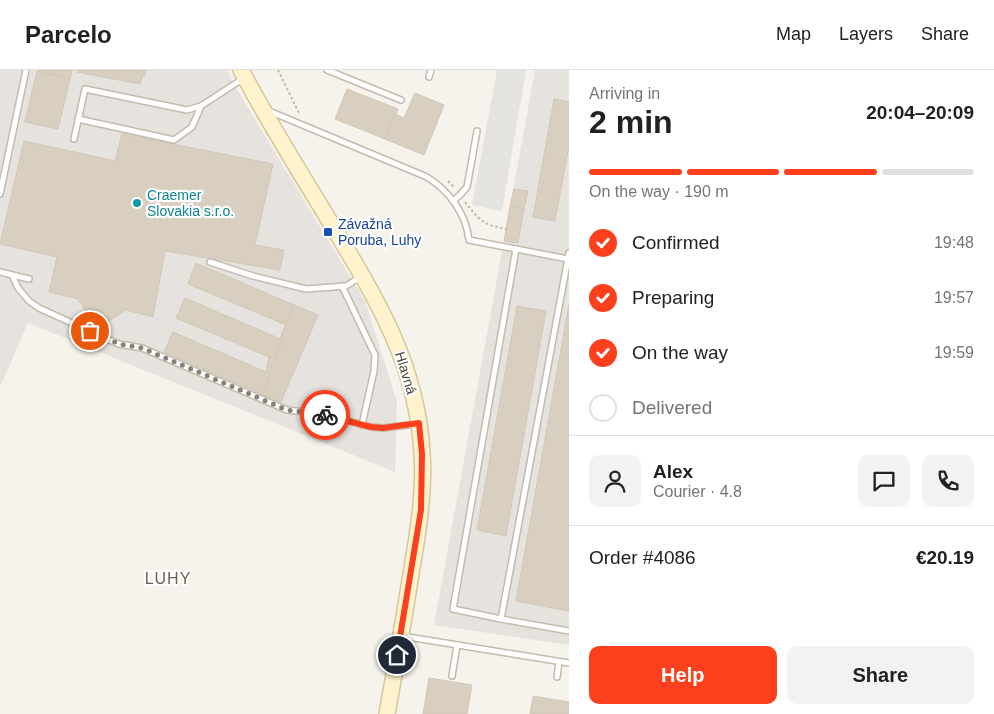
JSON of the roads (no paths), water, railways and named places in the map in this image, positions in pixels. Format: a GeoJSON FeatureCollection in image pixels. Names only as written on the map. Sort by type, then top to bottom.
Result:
{"type":"FeatureCollection","features":[{"type":"Feature","properties":{"kind":"street","name":"Hlavná"},"geometry":{"type":"LineString","coordinates":[[243,74],[386,318],[409,378],[419,423],[422,454],[421,510],[387,714]]}},
{"type":"Feature","properties":{"kind":"lane"},"geometry":{"type":"LineString","coordinates":[[0,194],[26,70]]}},
{"type":"Feature","properties":{"kind":"lane"},"geometry":{"type":"LineString","coordinates":[[327,70],[401,100]]}},
{"type":"Feature","properties":{"kind":"lane"},"geometry":{"type":"LineString","coordinates":[[429,77],[431,70]]}},
{"type":"Feature","properties":{"kind":"lane"},"geometry":{"type":"LineString","coordinates":[[74,139],[85,89],[187,110],[201,106],[243,74]]}},
{"type":"Feature","properties":{"kind":"lane"},"geometry":{"type":"LineString","coordinates":[[78,119],[174,140],[192,127],[201,106]]}},
{"type":"Feature","properties":{"kind":"lane"},"geometry":{"type":"LineString","coordinates":[[262,108],[427,177],[438,184],[453,201],[467,226],[469,240],[568,256],[501,619]]}},
{"type":"Feature","properties":{"kind":"lane"},"geometry":{"type":"LineString","coordinates":[[453,201],[467,187],[477,131]]}},
{"type":"Feature","properties":{"kind":"lane"},"geometry":{"type":"LineString","coordinates":[[516,249],[453,609],[569,631]]}},
{"type":"Feature","properties":{"kind":"lane"},"geometry":{"type":"LineString","coordinates":[[210,262],[253,276],[306,289],[346,286],[362,276]]}},
{"type":"Feature","properties":{"kind":"lane"},"geometry":{"type":"LineString","coordinates":[[0,272],[30,280]]}},
{"type":"Feature","properties":{"kind":"lane"},"geometry":{"type":"LineString","coordinates":[[12,275],[18,288],[29,301],[39,308],[119,344],[142,348],[287,410],[322,414],[362,425],[383,428],[419,423]]}},
{"type":"Feature","properties":{"kind":"lane"},"geometry":{"type":"LineString","coordinates":[[342,286],[375,355],[374,371],[362,425]]}},
{"type":"Feature","properties":{"kind":"lane"},"geometry":{"type":"LineString","coordinates":[[401,636],[569,663]]}},
{"type":"Feature","properties":{"kind":"lane"},"geometry":{"type":"LineString","coordinates":[[452,676],[457,645]]}},
{"type":"Feature","properties":{"kind":"lane"},"geometry":{"type":"LineString","coordinates":[[557,677],[559,662]]}},
{"type":"Feature","properties":{"kind":"place","name":"Craemer Slovakia s.r.o."},"geometry":{"type":"Point","coordinates":[137,203]}},
{"type":"Feature","properties":{"kind":"place","name":"Závažná Poruba, Luhy"},"geometry":{"type":"Point","coordinates":[328,232]}},
{"type":"Feature","properties":{"kind":"district","name":"LUHY"},"geometry":{"type":"Point","coordinates":[168,578]}}]}
